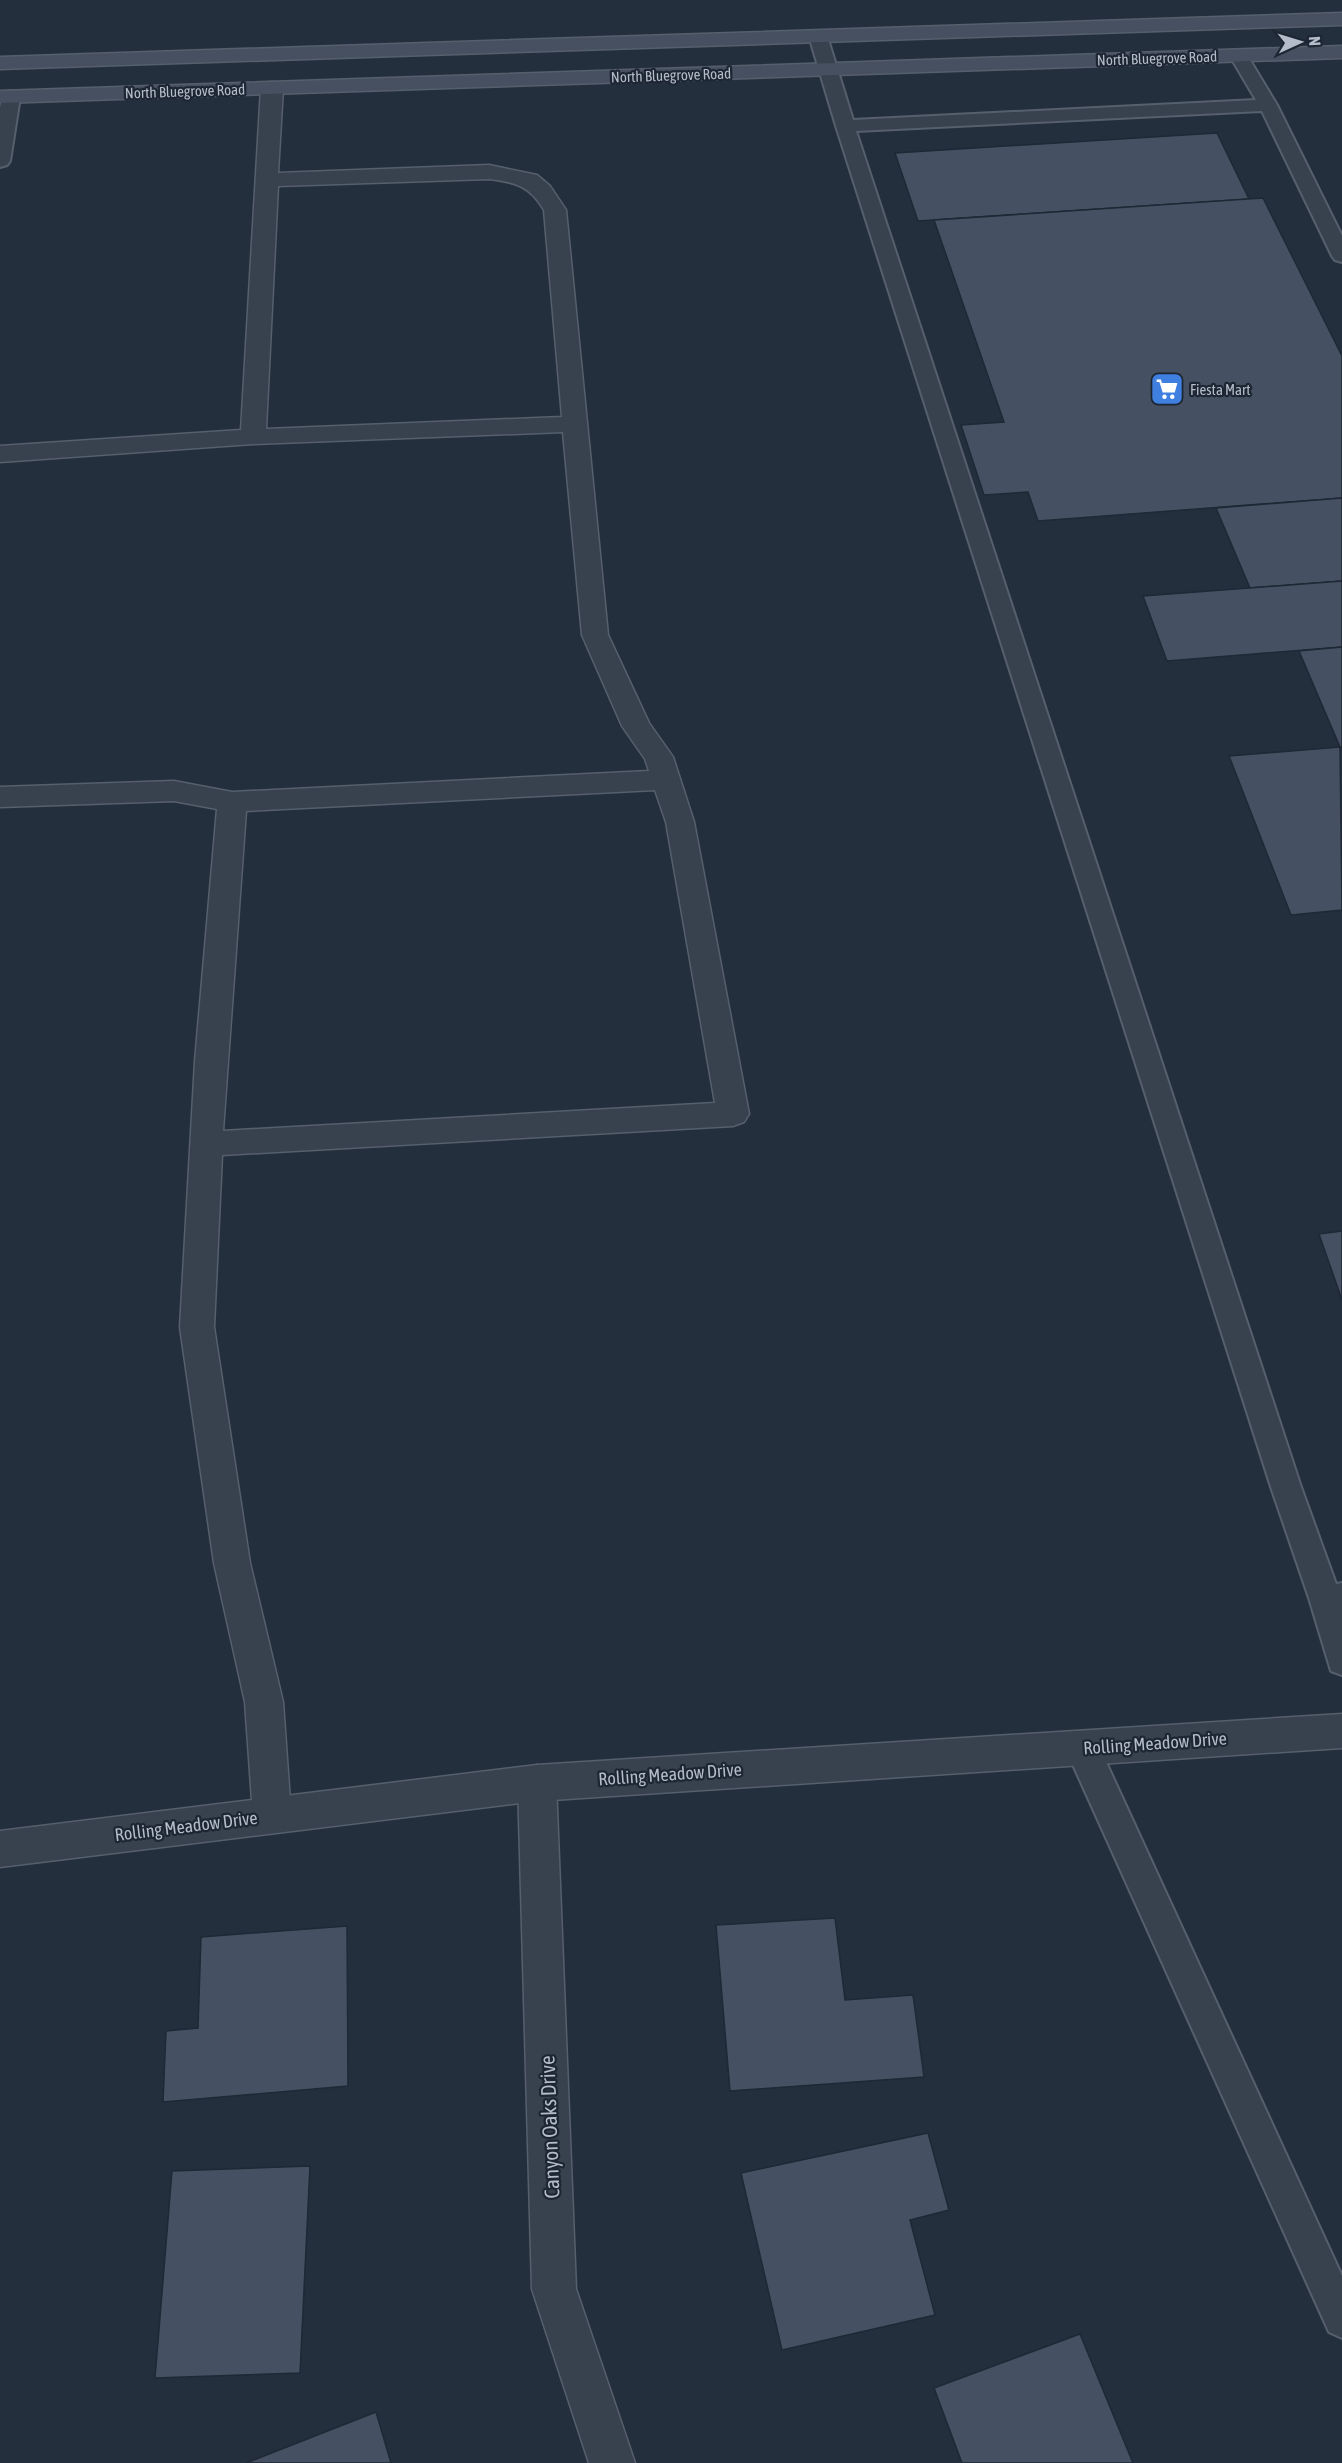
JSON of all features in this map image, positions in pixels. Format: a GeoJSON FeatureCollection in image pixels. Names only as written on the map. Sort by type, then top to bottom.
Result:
{"type":"FeatureCollection","features":[{"type":"Feature","properties":{"kind":"main road","name":"North Bluegrove Road"},"geometry":{"type":"LineString","coordinates":[[0,63],[1342,19]]}},
{"type":"Feature","properties":{"kind":"main road"},"geometry":{"type":"LineString","coordinates":[[1219,23],[1239,56]]}},
{"type":"Feature","properties":{"kind":"main road","name":"North Bluegrove Road"},"geometry":{"type":"LineString","coordinates":[[6,97],[1342,52]]}},
{"type":"Feature","properties":{"kind":"street"},"geometry":{"type":"LineString","coordinates":[[253,437],[272,88]]}},
{"type":"Feature","properties":{"kind":"street"},"geometry":{"type":"LineString","coordinates":[[207,1144],[733,1114],[680,822],[659,757],[636,726],[595,635],[555,210],[548,194],[537,183],[515,175],[489,172],[267,180]]}},
{"type":"Feature","properties":{"kind":"street"},"geometry":{"type":"LineString","coordinates":[[0,454],[253,437],[575,424]]}},
{"type":"Feature","properties":{"kind":"street"},"geometry":{"type":"LineString","coordinates":[[0,797],[174,791],[232,802],[666,780]]}},
{"type":"Feature","properties":{"kind":"street"},"geometry":{"type":"LineString","coordinates":[[232,802],[196,1327],[232,1563],[264,1702],[272,1815]]}},
{"type":"Feature","properties":{"kind":"street","name":"Rolling Meadow Drive"},"geometry":{"type":"LineString","coordinates":[[0,1849],[537,1783],[1342,1731]]}},
{"type":"Feature","properties":{"kind":"street","name":"Canyon Oaks Drive"},"geometry":{"type":"LineString","coordinates":[[537,1783],[554,2289],[612,2463]]}},
{"type":"Feature","properties":{"kind":"lane"},"geometry":{"type":"LineString","coordinates":[[818,36],[845,126],[1282,1476],[1334,1597],[1342,1661]]}},
{"type":"Feature","properties":{"kind":"lane"},"geometry":{"type":"LineString","coordinates":[[1239,56],[1268,105],[1342,256]]}},
{"type":"Feature","properties":{"kind":"lane"},"geometry":{"type":"LineString","coordinates":[[0,161],[6,97]]}},
{"type":"Feature","properties":{"kind":"lane"},"geometry":{"type":"LineString","coordinates":[[845,126],[1268,105]]}},
{"type":"Feature","properties":{"kind":"lane"},"geometry":{"type":"LineString","coordinates":[[1082,1747],[1342,2319]]}},
{"type":"Feature","properties":{"kind":"building"},"geometry":{"type":"Polygon","coordinates":[[[1217,133],[1249,199],[918,221],[895,153],[1217,133]]]}},
{"type":"Feature","properties":{"kind":"building","name":"Fiesta Mart"},"geometry":{"type":"Polygon","coordinates":[[[1263,198],[1342,356],[1342,498],[1038,521],[1028,492],[984,495],[961,425],[1004,422],[934,220],[1263,198]]]}},
{"type":"Feature","properties":{"kind":"building"},"geometry":{"type":"Polygon","coordinates":[[[1342,498],[1342,581],[1250,588],[1216,508],[1342,498]]]}},
{"type":"Feature","properties":{"kind":"building"},"geometry":{"type":"Polygon","coordinates":[[[1342,581],[1342,647],[1167,661],[1143,596],[1342,581]]]}},
{"type":"Feature","properties":{"kind":"building"},"geometry":{"type":"Polygon","coordinates":[[[1342,647],[1342,747],[1340,747],[1299,651],[1342,647]]]}},
{"type":"Feature","properties":{"kind":"building"},"geometry":{"type":"Polygon","coordinates":[[[1340,747],[1342,910],[1291,915],[1229,756],[1340,747]]]}},
{"type":"Feature","properties":{"kind":"building"},"geometry":{"type":"Polygon","coordinates":[[[1342,1231],[1342,1300],[1319,1234],[1342,1231]]]}},
{"type":"Feature","properties":{"kind":"building"},"geometry":{"type":"Polygon","coordinates":[[[835,1918],[845,2000],[913,1995],[924,2077],[730,2091],[716,1925],[835,1918]]]}},
{"type":"Feature","properties":{"kind":"building"},"geometry":{"type":"Polygon","coordinates":[[[347,1926],[348,2086],[163,2102],[166,2031],[198,2028],[201,1937],[347,1926]]]}},
{"type":"Feature","properties":{"kind":"building"},"geometry":{"type":"Polygon","coordinates":[[[928,2133],[949,2210],[910,2220],[935,2315],[782,2350],[741,2173],[928,2133]]]}},
{"type":"Feature","properties":{"kind":"building"},"geometry":{"type":"Polygon","coordinates":[[[310,2166],[300,2373],[155,2378],[172,2171],[310,2166]]]}},
{"type":"Feature","properties":{"kind":"building"},"geometry":{"type":"Polygon","coordinates":[[[1080,2334],[1133,2463],[962,2463],[934,2388],[1080,2334]]]}},
{"type":"Feature","properties":{"kind":"building"},"geometry":{"type":"Polygon","coordinates":[[[376,2412],[391,2463],[246,2463],[376,2412]]]}},
{"type":"Feature","properties":{"kind":"place","name":"Fiesta Mart"},"geometry":{"type":"Point","coordinates":[1167,389]}}]}
